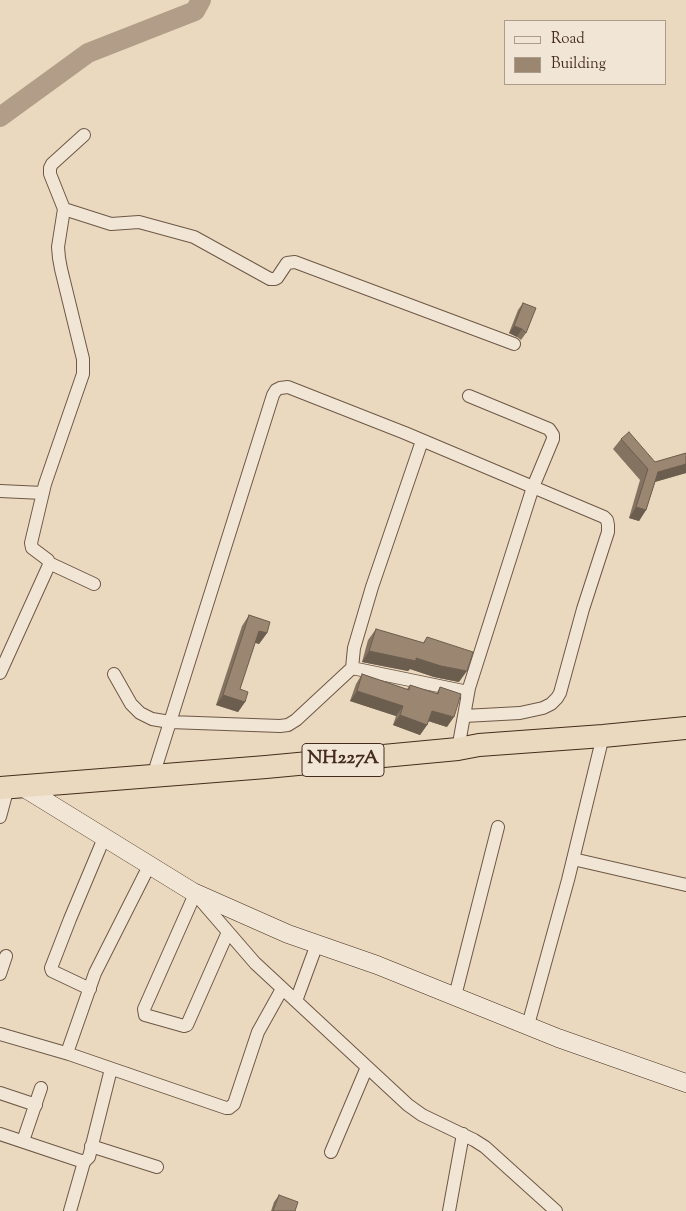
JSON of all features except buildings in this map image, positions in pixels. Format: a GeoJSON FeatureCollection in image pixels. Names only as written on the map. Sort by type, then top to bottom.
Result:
{"type":"FeatureCollection","features":[{"type":"Feature","properties":{"kind":"highway","name":"NH227A"},"geometry":{"type":"LineString","coordinates":[[10,787],[266,767],[458,749],[479,745],[686,728]]}},
{"type":"Feature","properties":{"kind":"street"},"geometry":{"type":"LineString","coordinates":[[84,135],[50,168],[50,174],[64,208],[58,247],[59,258],[84,368],[45,484],[31,546],[50,563],[94,584]]}},
{"type":"Feature","properties":{"kind":"street"},"geometry":{"type":"LineString","coordinates":[[64,208],[111,224],[139,222],[194,237],[273,280],[277,278],[287,263],[295,262],[514,344]]}},
{"type":"Feature","properties":{"kind":"street"},"geometry":{"type":"LineString","coordinates":[[154,776],[273,395],[280,388],[288,387],[422,440],[604,517],[607,520],[608,532],[557,698],[543,708],[520,714],[464,716]]}},
{"type":"Feature","properties":{"kind":"street"},"geometry":{"type":"LineString","coordinates":[[458,749],[468,692],[532,487],[553,439],[552,432],[549,429],[469,396]]}},
{"type":"Feature","properties":{"kind":"street"},"geometry":{"type":"LineString","coordinates":[[114,674],[131,704],[140,713],[152,719],[170,722],[280,726],[288,725],[296,720],[352,668],[354,648],[372,587],[422,440]]}},
{"type":"Feature","properties":{"kind":"street"},"geometry":{"type":"LineString","coordinates":[[0,491],[43,493]]}},
{"type":"Feature","properties":{"kind":"street"},"geometry":{"type":"LineString","coordinates":[[2,664],[50,563]]}},
{"type":"Feature","properties":{"kind":"street"},"geometry":{"type":"LineString","coordinates":[[352,668],[468,692]]}},
{"type":"Feature","properties":{"kind":"street"},"geometry":{"type":"LineString","coordinates":[[528,1025],[573,859],[603,736]]}},
{"type":"Feature","properties":{"kind":"street"},"geometry":{"type":"LineString","coordinates":[[0,817],[10,787],[104,838],[194,893],[288,934],[377,965],[558,1038],[686,1083]]}},
{"type":"Feature","properties":{"kind":"street"},"geometry":{"type":"LineString","coordinates":[[455,996],[498,827]]}},
{"type":"Feature","properties":{"kind":"street"},"geometry":{"type":"LineString","coordinates":[[90,989],[52,971],[51,968],[104,838]]}},
{"type":"Feature","properties":{"kind":"street"},"geometry":{"type":"LineString","coordinates":[[573,859],[686,885]]}},
{"type":"Feature","properties":{"kind":"street"},"geometry":{"type":"LineString","coordinates":[[69,1054],[68,1050],[95,974],[149,866]]}},
{"type":"Feature","properties":{"kind":"street"},"geometry":{"type":"LineString","coordinates":[[194,893],[255,964],[414,1110],[485,1147],[556,1211]]}},
{"type":"Feature","properties":{"kind":"street"},"geometry":{"type":"LineString","coordinates":[[194,893],[144,1009],[145,1015],[184,1026],[187,1025],[228,932]]}},
{"type":"Feature","properties":{"kind":"street"},"geometry":{"type":"LineString","coordinates":[[296,1001],[317,944]]}},
{"type":"Feature","properties":{"kind":"street"},"geometry":{"type":"LineString","coordinates":[[0,974],[6,956]]}},
{"type":"Feature","properties":{"kind":"street"},"geometry":{"type":"LineString","coordinates":[[0,1034],[69,1054],[229,1108],[234,1104],[258,1032],[282,989]]}},
{"type":"Feature","properties":{"kind":"street"},"geometry":{"type":"LineString","coordinates":[[331,1152],[367,1067]]}},
{"type":"Feature","properties":{"kind":"street"},"geometry":{"type":"LineString","coordinates":[[70,1211],[84,1162],[89,1157],[111,1069]]}},
{"type":"Feature","properties":{"kind":"street"},"geometry":{"type":"LineString","coordinates":[[23,1142],[41,1088]]}},
{"type":"Feature","properties":{"kind":"street"},"geometry":{"type":"LineString","coordinates":[[0,1093],[36,1105]]}},
{"type":"Feature","properties":{"kind":"street"},"geometry":{"type":"LineString","coordinates":[[0,1134],[84,1162]]}},
{"type":"Feature","properties":{"kind":"street"},"geometry":{"type":"LineString","coordinates":[[449,1211],[463,1134]]}},
{"type":"Feature","properties":{"kind":"street"},"geometry":{"type":"LineString","coordinates":[[91,1146],[157,1167]]}},
{"type":"Feature","properties":{"kind":"waterway"},"geometry":{"type":"LineString","coordinates":[[0,117],[88,53],[195,11],[201,0]]}}]}
